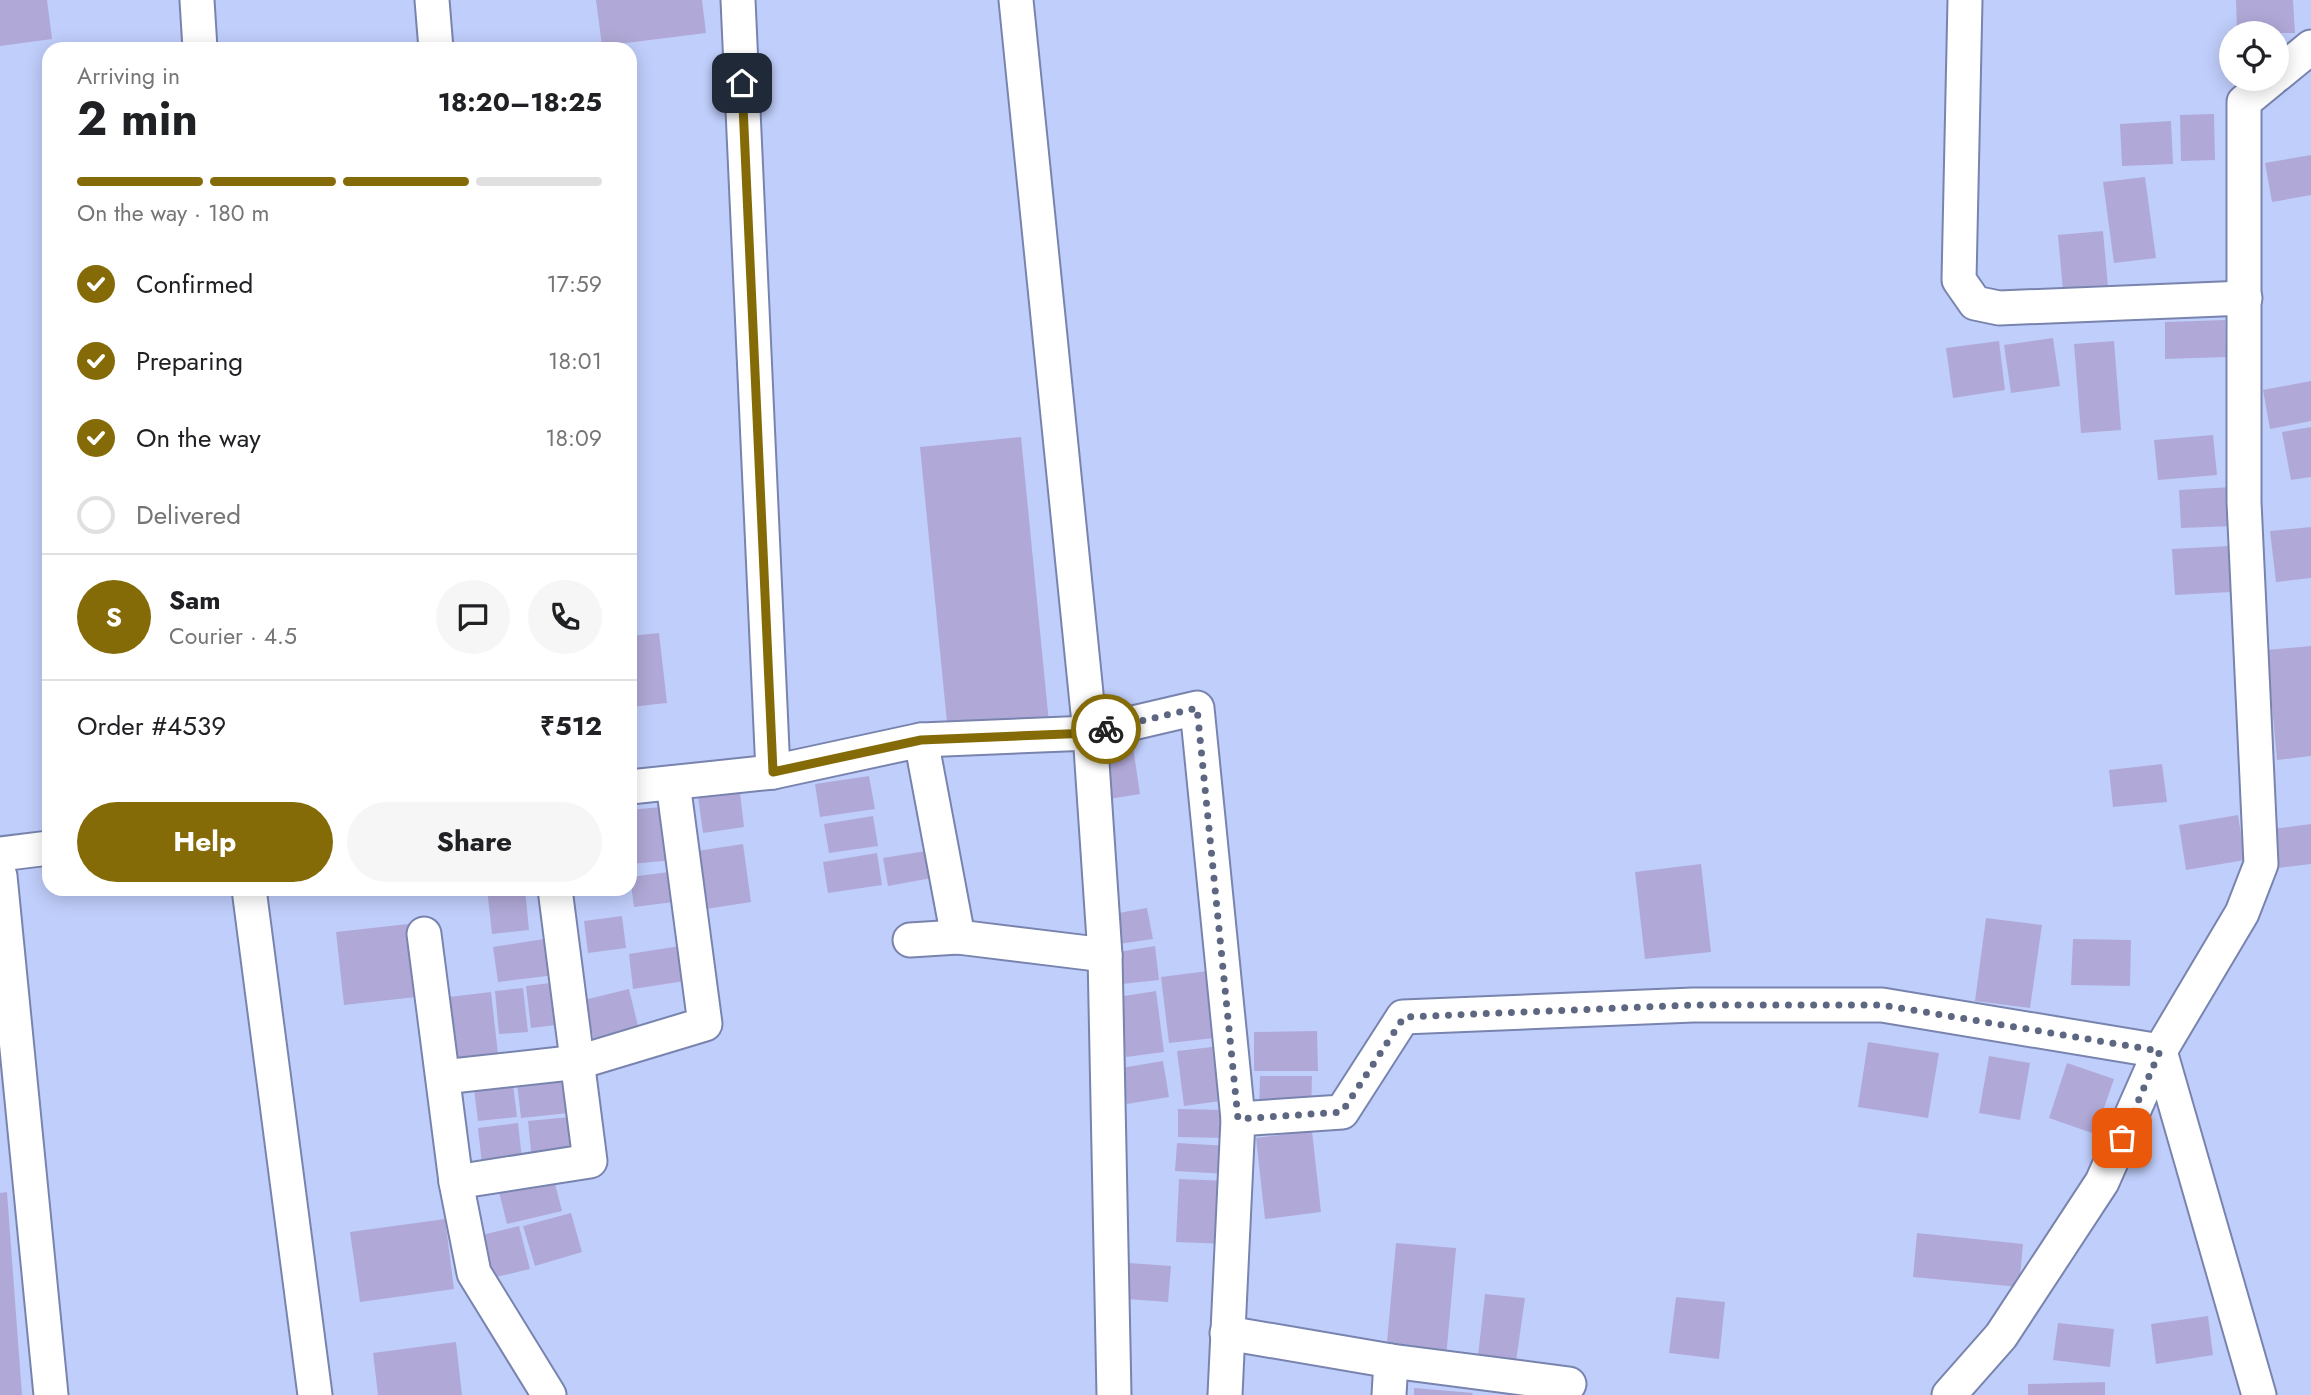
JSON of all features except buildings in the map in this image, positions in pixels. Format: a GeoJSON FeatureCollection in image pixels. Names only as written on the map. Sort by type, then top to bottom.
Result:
{"type":"FeatureCollection","features":[{"type":"Feature","properties":{"kind":"street"},"geometry":{"type":"LineString","coordinates":[[197,0],[200,42]]}},
{"type":"Feature","properties":{"kind":"street"},"geometry":{"type":"LineString","coordinates":[[432,0],[435,42]]}},
{"type":"Feature","properties":{"kind":"street"},"geometry":{"type":"LineString","coordinates":[[738,0],[773,772]]}},
{"type":"Feature","properties":{"kind":"street"},"geometry":{"type":"LineString","coordinates":[[1016,0],[1090,733],[1105,956],[1114,1395]]}},
{"type":"Feature","properties":{"kind":"street"},"geometry":{"type":"LineString","coordinates":[[1965,0],[1959,280],[1975,303],[1999,308],[2245,298]]}},
{"type":"Feature","properties":{"kind":"street"},"geometry":{"type":"LineString","coordinates":[[2289,65],[2311,47]]}},
{"type":"Feature","properties":{"kind":"street"},"geometry":{"type":"LineString","coordinates":[[1949,1395],[2001,1336],[2102,1182],[2160,1051],[2242,913],[2260,864],[2244,502],[2244,102],[2257,91]]}},
{"type":"Feature","properties":{"kind":"street"},"geometry":{"type":"LineString","coordinates":[[637,786],[773,772],[921,740],[1090,733],[1197,708],[1238,1119],[1225,1395]]}},
{"type":"Feature","properties":{"kind":"street"},"geometry":{"type":"LineString","coordinates":[[921,740],[958,937]]}},
{"type":"Feature","properties":{"kind":"street"},"geometry":{"type":"LineString","coordinates":[[443,1077],[579,1062],[705,1024],[673,783]]}},
{"type":"Feature","properties":{"kind":"street"},"geometry":{"type":"LineString","coordinates":[[0,854],[42,849]]}},
{"type":"Feature","properties":{"kind":"street"},"geometry":{"type":"LineString","coordinates":[[0,876],[51,1395]]}},
{"type":"Feature","properties":{"kind":"street"},"geometry":{"type":"LineString","coordinates":[[250,896],[315,1395]]}},
{"type":"Feature","properties":{"kind":"street"},"geometry":{"type":"LineString","coordinates":[[456,1182],[590,1161],[556,896]]}},
{"type":"Feature","properties":{"kind":"street"},"geometry":{"type":"LineString","coordinates":[[424,934],[456,1182],[474,1273],[549,1395]]}},
{"type":"Feature","properties":{"kind":"street"},"geometry":{"type":"LineString","coordinates":[[910,940],[958,937],[1105,956]]}},
{"type":"Feature","properties":{"kind":"street"},"geometry":{"type":"LineString","coordinates":[[1238,1119],[1342,1112],[1404,1017],[1693,1005],[1882,1005],[2160,1051]]}},
{"type":"Feature","properties":{"kind":"street"},"geometry":{"type":"LineString","coordinates":[[2160,1051],[2259,1395]]}},
{"type":"Feature","properties":{"kind":"street"},"geometry":{"type":"LineString","coordinates":[[1227,1333],[1391,1361],[1569,1384]]}},
{"type":"Feature","properties":{"kind":"street"},"geometry":{"type":"LineString","coordinates":[[1389,1395],[1391,1361]]}},
{"type":"Feature","properties":{"kind":"way so far"},"geometry":{"type":"LineString","coordinates":[[1106,729],[1197,708],[1238,1119],[1342,1112],[1404,1017],[1693,1005],[1882,1005],[2160,1051],[2122,1138]]}},
{"type":"Feature","properties":{"kind":"route"},"geometry":{"type":"LineString","coordinates":[[742,83],[773,772],[921,740],[1090,733],[1106,729]]}}]}
